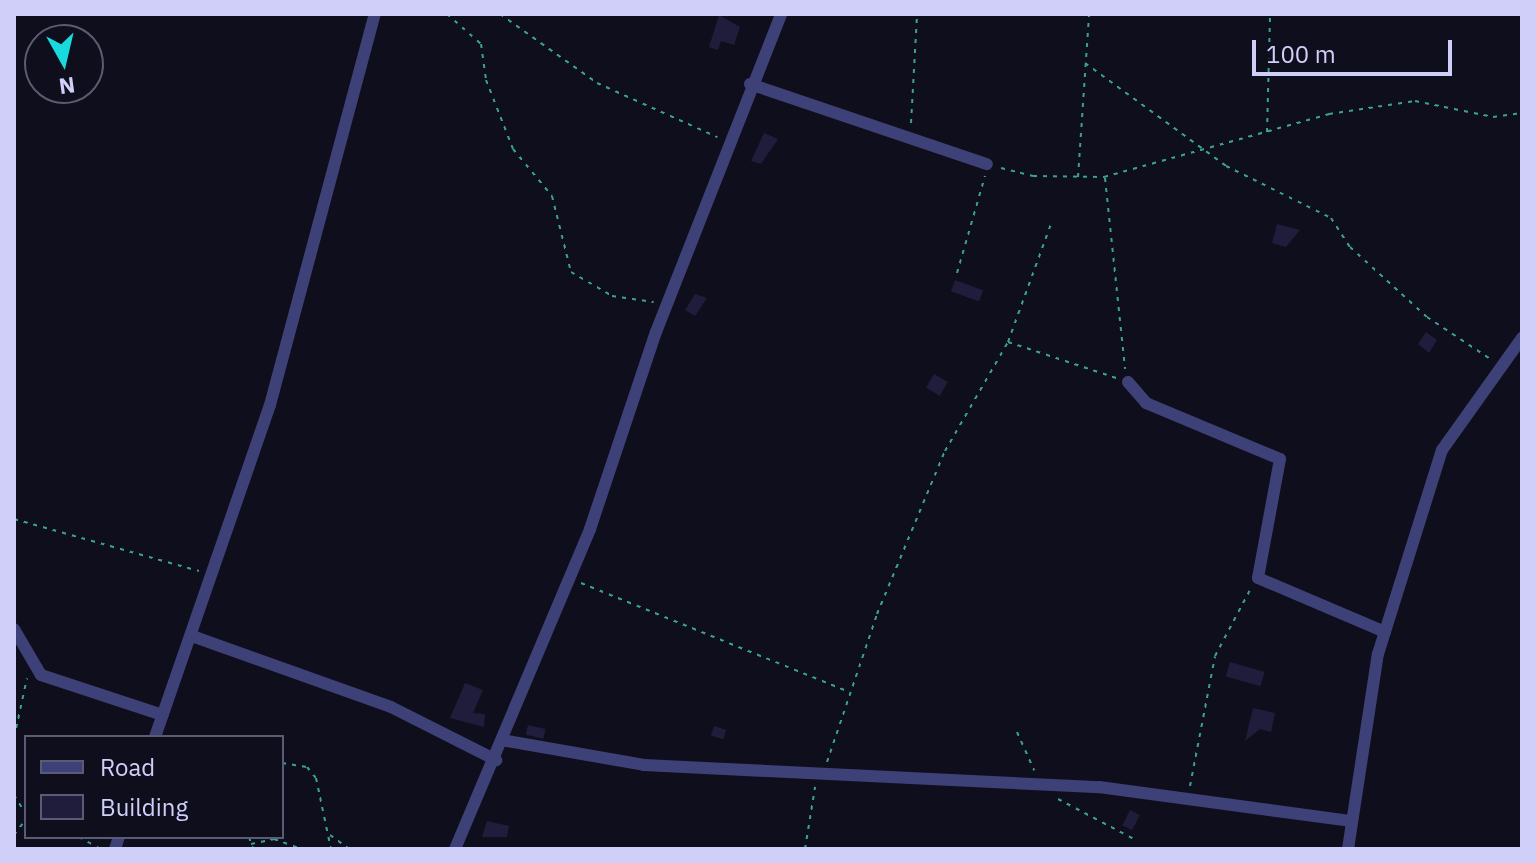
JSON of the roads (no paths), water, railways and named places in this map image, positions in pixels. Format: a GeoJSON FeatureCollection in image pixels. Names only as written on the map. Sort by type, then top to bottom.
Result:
{"type":"FeatureCollection","features":[{"type":"Feature","properties":{"kind":"street"},"geometry":{"type":"LineString","coordinates":[[156,735],[270,405],[375,14]]}},
{"type":"Feature","properties":{"kind":"street"},"geometry":{"type":"LineString","coordinates":[[455,849],[507,741],[750,84],[781,14]]}},
{"type":"Feature","properties":{"kind":"street"},"geometry":{"type":"LineString","coordinates":[[750,84],[809,109],[910,136],[987,164]]}},
{"type":"Feature","properties":{"kind":"street"},"geometry":{"type":"LineString","coordinates":[[1348,849],[1385,632],[1442,450],[1522,338]]}},
{"type":"Feature","properties":{"kind":"street"},"geometry":{"type":"LineString","coordinates":[[1128,382],[1146,403],[1280,459],[1258,578],[1385,632]]}},
{"type":"Feature","properties":{"kind":"street"},"geometry":{"type":"LineString","coordinates":[[14,629],[33,669],[163,715]]}},
{"type":"Feature","properties":{"kind":"street"},"geometry":{"type":"LineString","coordinates":[[192,636],[391,707],[496,760]]}},
{"type":"Feature","properties":{"kind":"street"},"geometry":{"type":"LineString","coordinates":[[507,741],[614,762],[821,771],[1189,795],[1352,821]]}}]}
